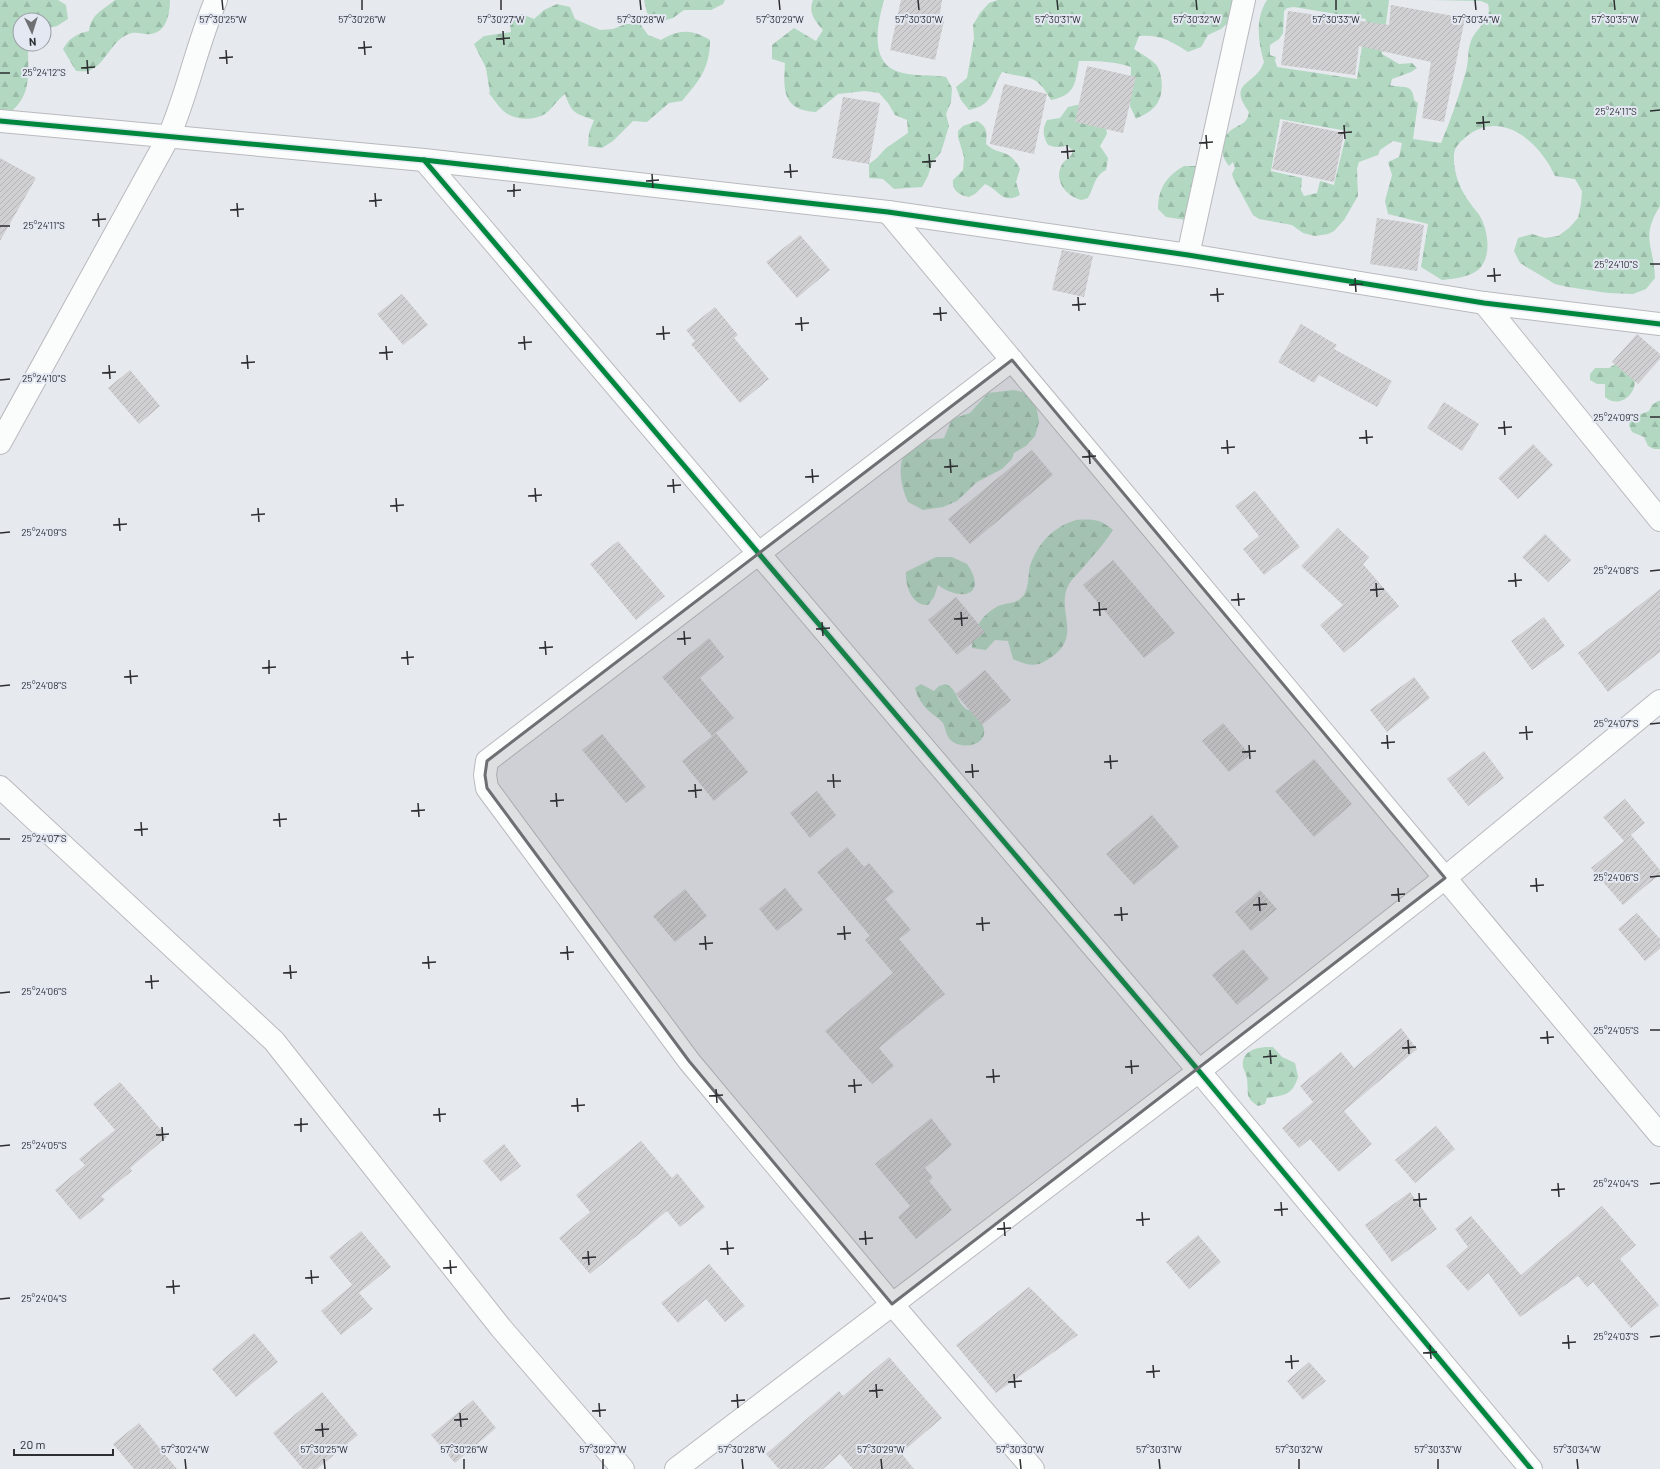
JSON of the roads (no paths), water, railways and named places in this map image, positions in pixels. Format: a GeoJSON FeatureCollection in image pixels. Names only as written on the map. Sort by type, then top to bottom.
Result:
{"type":"FeatureCollection","features":[{"type":"Feature","properties":{"kind":"street"},"geometry":{"type":"LineString","coordinates":[[0,443],[169,136],[182,106],[205,25],[216,0]]}},
{"type":"Feature","properties":{"kind":"street"},"geometry":{"type":"LineString","coordinates":[[1188,254],[1244,0]]}},
{"type":"Feature","properties":{"kind":"street"},"geometry":{"type":"LineString","coordinates":[[0,121],[424,160],[888,212],[1188,254],[1484,303],[1660,324]]}},
{"type":"Feature","properties":{"kind":"street"},"geometry":{"type":"LineString","coordinates":[[424,160],[1199,1071],[1531,1469]]}},
{"type":"Feature","properties":{"kind":"street"},"geometry":{"type":"LineString","coordinates":[[888,212],[1660,1134]]}},
{"type":"Feature","properties":{"kind":"street"},"geometry":{"type":"LineString","coordinates":[[1484,303],[1660,520]]}},
{"type":"Feature","properties":{"kind":"street"},"geometry":{"type":"LineString","coordinates":[[1012,360],[487,761],[485,775],[487,788],[689,1061],[892,1304],[1033,1469]]}},
{"type":"Feature","properties":{"kind":"street"},"geometry":{"type":"LineString","coordinates":[[676,1469],[1199,1071],[1445,878],[1660,701]]}},
{"type":"Feature","properties":{"kind":"street"},"geometry":{"type":"LineString","coordinates":[[0,786],[274,1041],[501,1328],[623,1469]]}}]}
